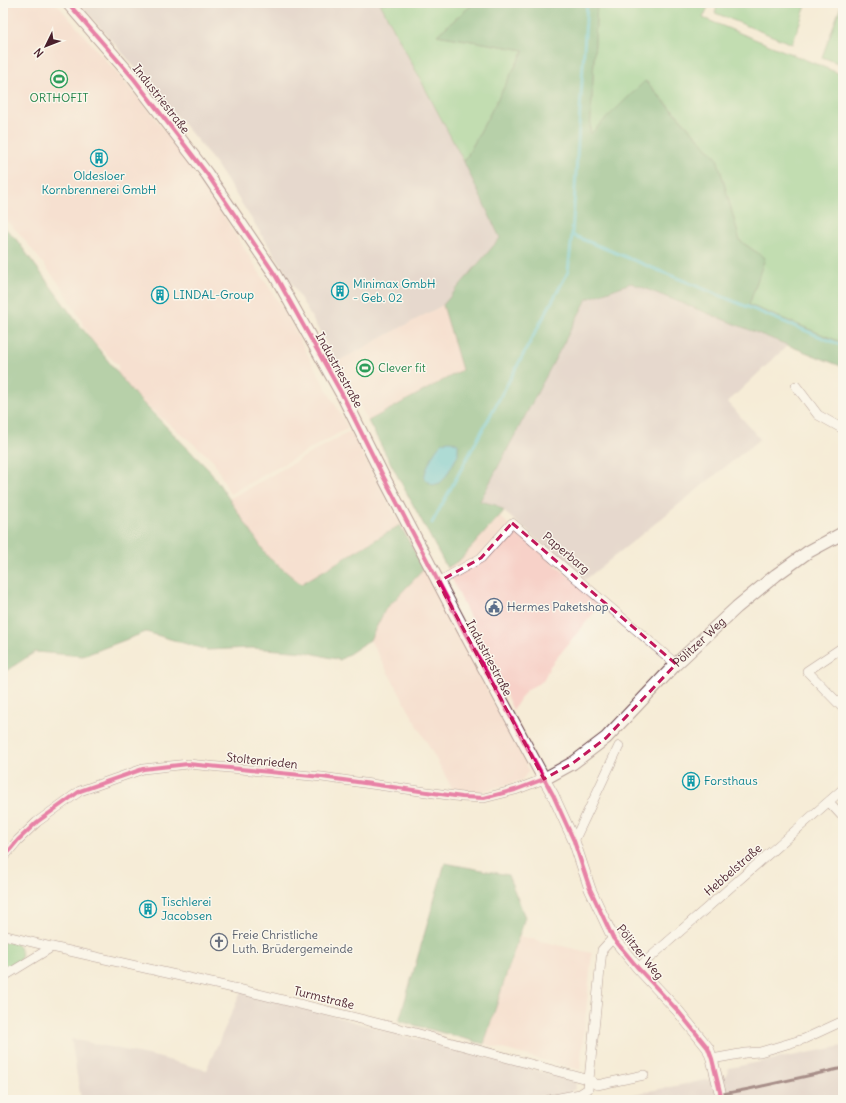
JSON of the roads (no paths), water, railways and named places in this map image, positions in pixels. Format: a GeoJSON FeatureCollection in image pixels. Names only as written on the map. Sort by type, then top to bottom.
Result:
{"type":"FeatureCollection","features":[{"type":"Feature","properties":{"kind":"main road","name":"Industriestraße"},"geometry":{"type":"LineString","coordinates":[[68,3],[134,79],[202,167],[274,273],[343,396],[438,582],[544,779]]}},
{"type":"Feature","properties":{"kind":"main road","name":"Pölitzer Weg"},"geometry":{"type":"LineString","coordinates":[[544,779],[573,762],[606,738],[676,664],[737,607],[776,575],[808,552],[843,533]]}},
{"type":"Feature","properties":{"kind":"street"},"geometry":{"type":"LineString","coordinates":[[796,386],[818,415],[843,429]]}},
{"type":"Feature","properties":{"kind":"street","name":"Paperbarg"},"geometry":{"type":"LineString","coordinates":[[438,582],[481,558],[512,523],[676,664]]}},
{"type":"Feature","properties":{"kind":"street"},"geometry":{"type":"LineString","coordinates":[[843,647],[807,672],[843,708]]}},
{"type":"Feature","properties":{"kind":"street"},"geometry":{"type":"LineString","coordinates":[[574,842],[619,746]]}},
{"type":"Feature","properties":{"kind":"street","name":"Stoltenrieden"},"geometry":{"type":"LineString","coordinates":[[3,858],[18,840],[37,822],[80,791],[143,769],[188,764],[322,777],[462,797],[484,798],[514,790],[544,779]]}},
{"type":"Feature","properties":{"kind":"street","name":"Pölitzer Weg"},"geometry":{"type":"LineString","coordinates":[[544,779],[574,842],[590,890],[613,938],[638,968],[678,1011],[708,1048],[719,1083],[722,1100]]}},
{"type":"Feature","properties":{"kind":"street","name":"Hebbelstraße"},"geometry":{"type":"LineString","coordinates":[[638,968],[843,790]]}},
{"type":"Feature","properties":{"kind":"street"},"geometry":{"type":"LineString","coordinates":[[829,802],[843,817]]}},
{"type":"Feature","properties":{"kind":"street","name":"Turmstraße"},"geometry":{"type":"LineString","coordinates":[[3,935],[242,990],[397,1028],[590,1080],[598,1085],[644,1075]]}},
{"type":"Feature","properties":{"kind":"street"},"geometry":{"type":"LineString","coordinates":[[549,1100],[580,1094],[588,1089],[602,950],[613,938]]}},
{"type":"Feature","properties":{"kind":"street"},"geometry":{"type":"LineString","coordinates":[[3,977],[52,947]]}},
{"type":"Feature","properties":{"kind":"street"},"geometry":{"type":"LineString","coordinates":[[712,1059],[760,1052],[804,1039],[843,1021]]}},
{"type":"Feature","properties":{"kind":"water"},"geometry":{"type":"Polygon","coordinates":[[[451,441],[458,444],[458,455],[445,478],[440,483],[433,485],[424,479],[428,465],[439,446],[444,442],[451,441]]]}},
{"type":"Feature","properties":{"kind":"waterway"},"geometry":{"type":"LineString","coordinates":[[432,523],[568,272],[572,235],[587,3]]}},
{"type":"Feature","properties":{"kind":"waterway"},"geometry":{"type":"LineString","coordinates":[[572,235],[843,346]]}},
{"type":"Feature","properties":{"kind":"railway"},"geometry":{"type":"LineString","coordinates":[[691,1100],[843,1068]]}},
{"type":"Feature","properties":{"kind":"place","name":"ORTHOFIT"},"geometry":{"type":"Point","coordinates":[59,79]}},
{"type":"Feature","properties":{"kind":"place","name":"Oldesloer Kornbrennerei GmbH"},"geometry":{"type":"Point","coordinates":[99,158]}},
{"type":"Feature","properties":{"kind":"place","name":"Minimax GmbH - Geb. 02"},"geometry":{"type":"Point","coordinates":[340,291]}},
{"type":"Feature","properties":{"kind":"place","name":"LINDAL-Group"},"geometry":{"type":"Point","coordinates":[160,295]}},
{"type":"Feature","properties":{"kind":"place","name":"Clever fit"},"geometry":{"type":"Point","coordinates":[365,368]}},
{"type":"Feature","properties":{"kind":"place","name":"Hermes Paketshop"},"geometry":{"type":"Point","coordinates":[494,607]}},
{"type":"Feature","properties":{"kind":"place","name":"Forsthaus"},"geometry":{"type":"Point","coordinates":[691,781]}},
{"type":"Feature","properties":{"kind":"place","name":"Tischlerei Jacobsen"},"geometry":{"type":"Point","coordinates":[148,909]}},
{"type":"Feature","properties":{"kind":"place","name":"Freie Christliche Luth. Brüdergemeinde"},"geometry":{"type":"Point","coordinates":[219,942]}}]}
